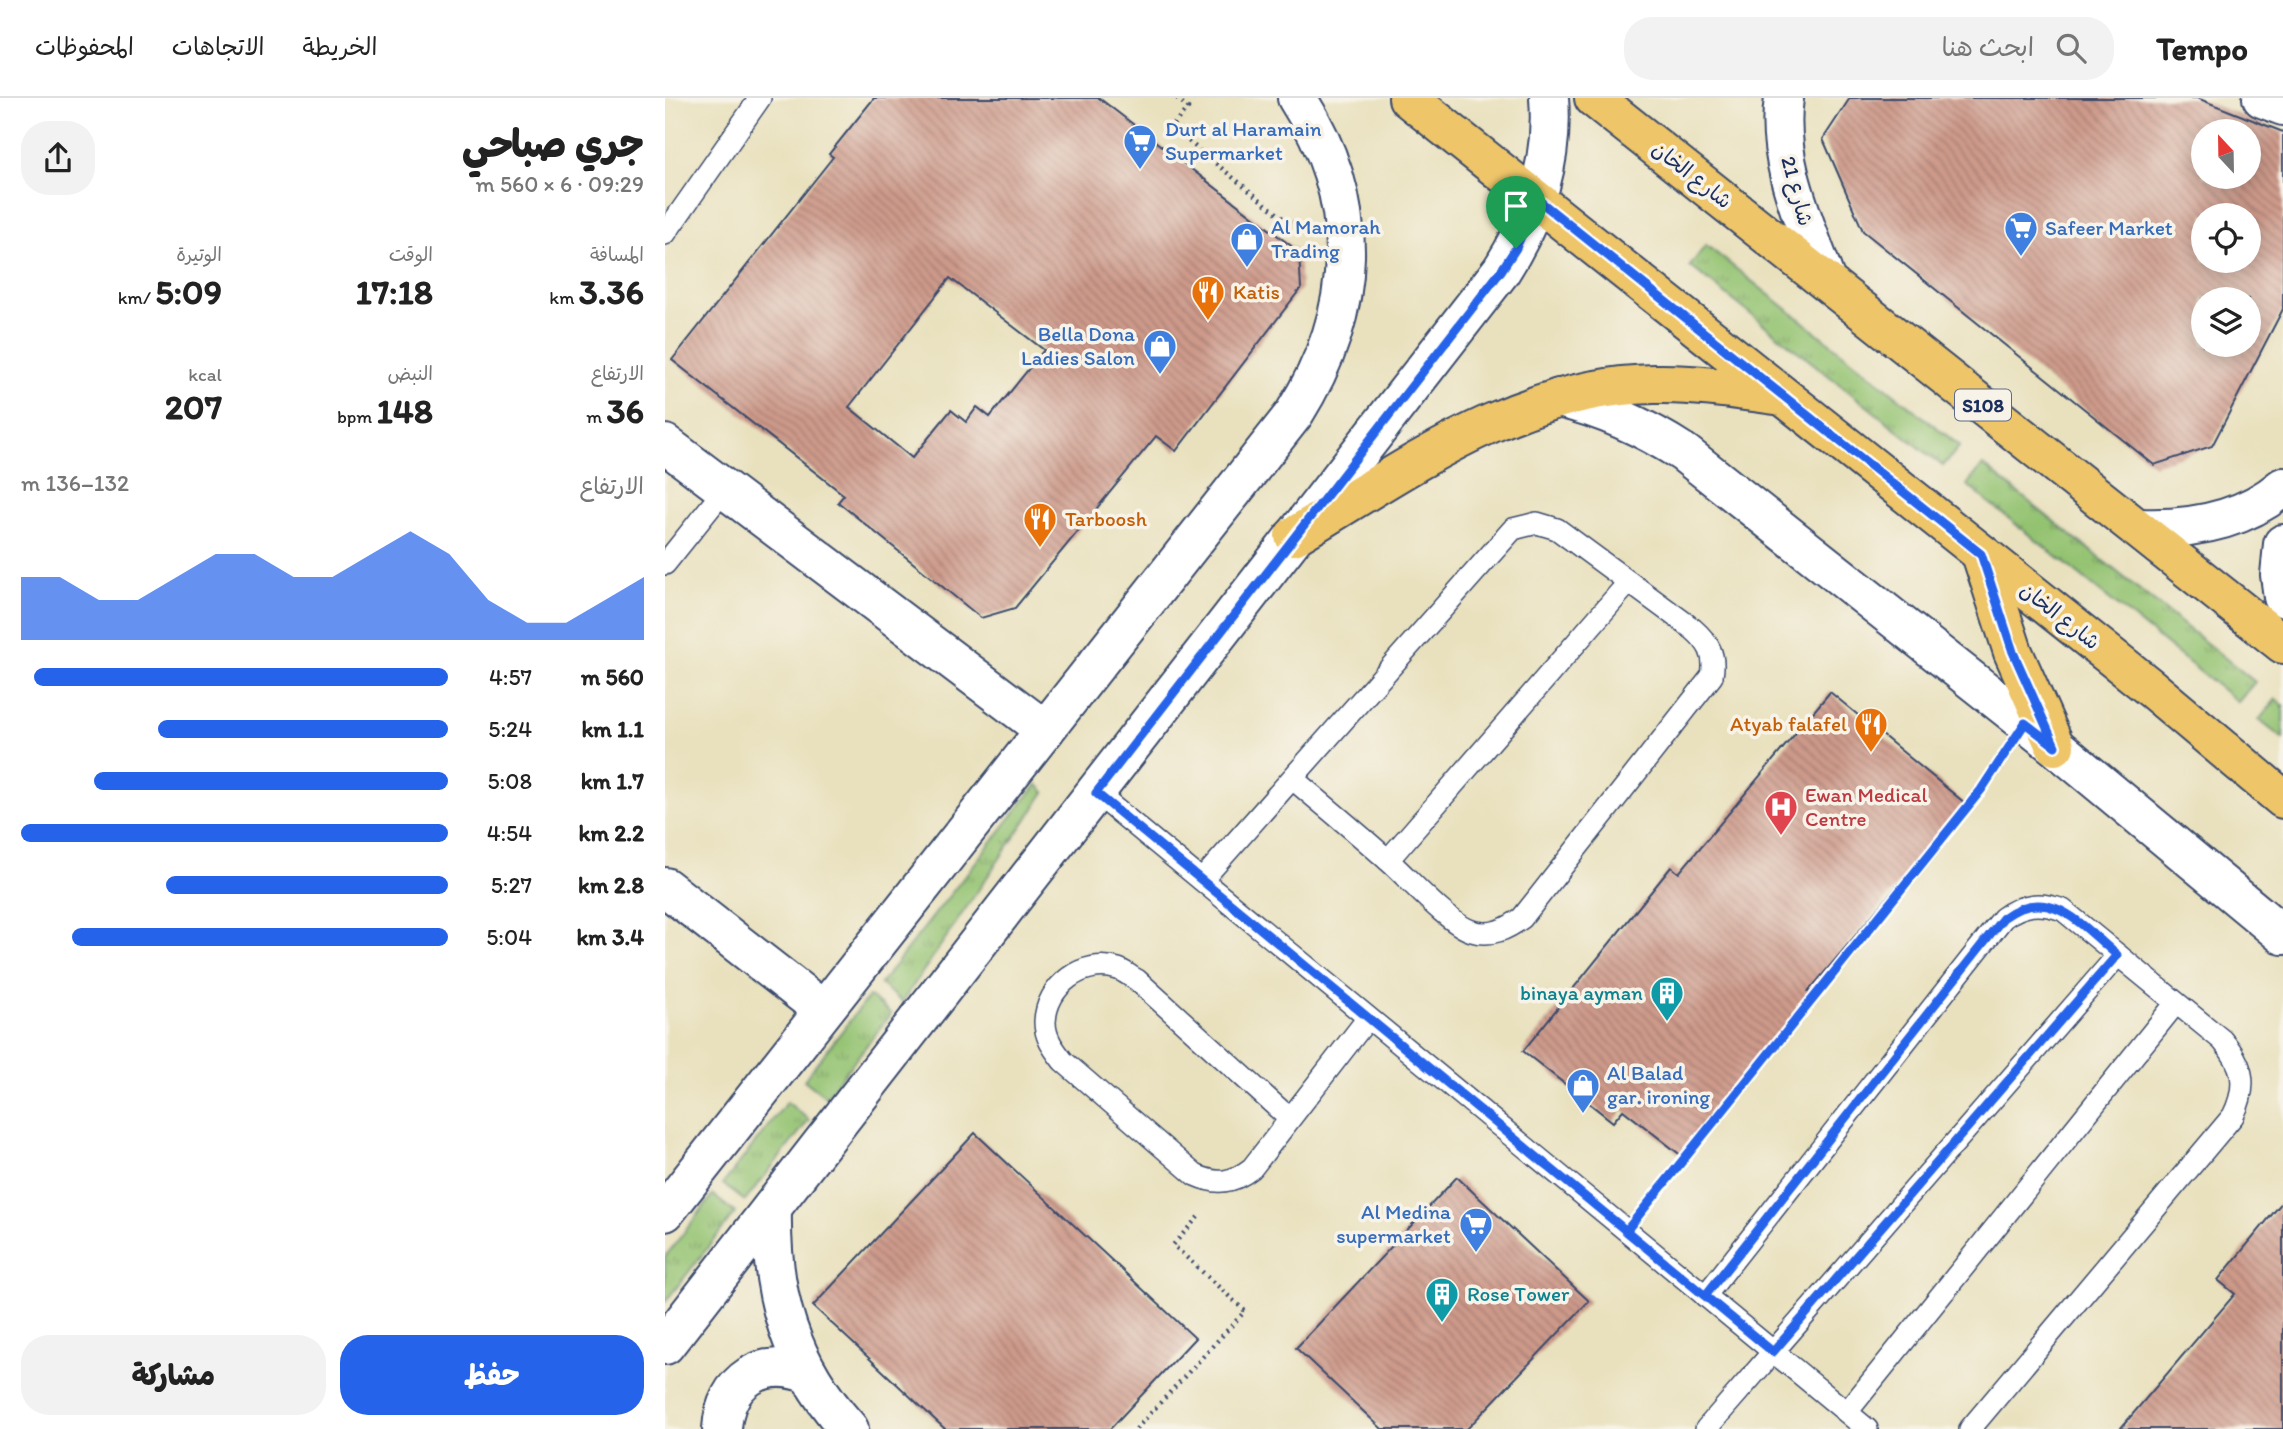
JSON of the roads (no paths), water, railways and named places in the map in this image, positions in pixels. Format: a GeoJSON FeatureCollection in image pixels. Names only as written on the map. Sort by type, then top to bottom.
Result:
{"type":"FeatureCollection","features":[{"type":"Feature","properties":{"kind":"main road","name":"شارع الخان"},"geometry":{"type":"LineString","coordinates":[[1408,98],[2152,689],[2283,799]]}},
{"type":"Feature","properties":{"kind":"main road","name":"شارع الخان"},"geometry":{"type":"LineString","coordinates":[[1594,98],[2283,644]]}},
{"type":"Feature","properties":{"kind":"main road"},"geometry":{"type":"LineString","coordinates":[[1294,536],[1466,434],[1496,419],[1559,398],[1590,390],[1652,384],[1704,386],[1782,396]]}},
{"type":"Feature","properties":{"kind":"main road"},"geometry":{"type":"LineString","coordinates":[[1981,554],[2040,735]]}},
{"type":"Feature","properties":{"kind":"street"},"geometry":{"type":"LineString","coordinates":[[665,1212],[1294,414],[1313,384],[1338,319],[1344,285],[1346,249],[1336,182],[1312,120],[1297,98]]}},
{"type":"Feature","properties":{"kind":"street"},"geometry":{"type":"LineString","coordinates":[[665,1345],[1501,271],[1516,248],[1537,199],[1549,143],[1549,98]]}},
{"type":"Feature","properties":{"kind":"street","name":"شارع 21"},"geometry":{"type":"LineString","coordinates":[[1784,98],[1784,139],[1789,174],[1826,281]]}},
{"type":"Feature","properties":{"kind":"street"},"geometry":{"type":"LineString","coordinates":[[2262,98],[2283,106]]}},
{"type":"Feature","properties":{"kind":"street"},"geometry":{"type":"LineString","coordinates":[[1559,398],[1592,406],[1624,419],[1655,434],[1684,453],[2040,735],[2283,934]]}},
{"type":"Feature","properties":{"kind":"street"},"geometry":{"type":"LineString","coordinates":[[665,444],[1045,730]]}},
{"type":"Feature","properties":{"kind":"street"},"geometry":{"type":"LineString","coordinates":[[2139,528],[2162,529],[2211,523],[2257,505],[2283,487]]}},
{"type":"Feature","properties":{"kind":"street"},"geometry":{"type":"LineString","coordinates":[[2283,544],[2280,575],[2283,597]]}},
{"type":"Feature","properties":{"kind":"street"},"geometry":{"type":"LineString","coordinates":[[665,887],[824,1010]]}},
{"type":"Feature","properties":{"kind":"street"},"geometry":{"type":"LineString","coordinates":[[772,1208],[774,1277],[793,1343],[808,1374],[849,1429]]}},
{"type":"Feature","properties":{"kind":"street"},"geometry":{"type":"LineString","coordinates":[[722,1429],[724,1410],[742,1381],[757,1372],[775,1367],[792,1368],[808,1374]]}},
{"type":"Feature","properties":{"kind":"lane"},"geometry":{"type":"LineString","coordinates":[[665,234],[760,98]]}},
{"type":"Feature","properties":{"kind":"lane"},"geometry":{"type":"LineString","coordinates":[[665,564],[725,489]]}},
{"type":"Feature","properties":{"kind":"lane"},"geometry":{"type":"LineString","coordinates":[[1202,880],[1513,529],[1537,523],[1557,529],[1705,639],[1713,653],[1712,676],[1522,918],[1508,928],[1493,933],[1476,933],[1460,927],[1388,860],[1293,779]]}},
{"type":"Feature","properties":{"kind":"lane"},"geometry":{"type":"LineString","coordinates":[[1388,860],[1629,582]]}},
{"type":"Feature","properties":{"kind":"lane"},"geometry":{"type":"LineString","coordinates":[[1096,793],[1867,1429]]}},
{"type":"Feature","properties":{"kind":"lane"},"geometry":{"type":"LineString","coordinates":[[1705,1296],[2003,918],[2016,908],[2031,904],[2047,904],[2063,910],[2222,1040],[2234,1054],[2241,1070],[2243,1086],[2240,1102],[2233,1116],[1970,1429]]}},
{"type":"Feature","properties":{"kind":"lane"},"geometry":{"type":"LineString","coordinates":[[1706,1429],[2117,955]]}},
{"type":"Feature","properties":{"kind":"lane"},"geometry":{"type":"LineString","coordinates":[[1290,1119],[1136,980],[1118,969],[1098,966],[1077,972],[1059,985],[1048,1003],[1045,1023],[1050,1044],[1063,1061],[1195,1175],[1209,1182],[1230,1181],[1252,1168],[1290,1119],[1368,1018]]}},
{"type":"Feature","properties":{"kind":"lane"},"geometry":{"type":"LineString","coordinates":[[1847,1412],[2176,1003]]}},
{"type":"Feature","properties":{"kind":"place","name":"Durt al Haramain Supermarket"},"geometry":{"type":"Point","coordinates":[1140,171]}},
{"type":"Feature","properties":{"kind":"place","name":"Safeer Market"},"geometry":{"type":"Point","coordinates":[2021,258]}},
{"type":"Feature","properties":{"kind":"place","name":"Al Mamorah Trading"},"geometry":{"type":"Point","coordinates":[1247,269]}},
{"type":"Feature","properties":{"kind":"place","name":"Katis"},"geometry":{"type":"Point","coordinates":[1208,322]}},
{"type":"Feature","properties":{"kind":"place","name":"Bella Dona Ladies Salon"},"geometry":{"type":"Point","coordinates":[1160,376]}},
{"type":"Feature","properties":{"kind":"place","name":"Tarboosh"},"geometry":{"type":"Point","coordinates":[1040,549]}},
{"type":"Feature","properties":{"kind":"place","name":"Atyab falafel"},"geometry":{"type":"Point","coordinates":[1871,754]}},
{"type":"Feature","properties":{"kind":"place","name":"Ewan Medical Centre"},"geometry":{"type":"Point","coordinates":[1781,837]}},
{"type":"Feature","properties":{"kind":"place","name":"binaya ayman"},"geometry":{"type":"Point","coordinates":[1667,1023]}},
{"type":"Feature","properties":{"kind":"place","name":"Al Balad gar. ironing"},"geometry":{"type":"Point","coordinates":[1583,1115]}},
{"type":"Feature","properties":{"kind":"place","name":"Al Medina supermarket"},"geometry":{"type":"Point","coordinates":[1476,1254]}},
{"type":"Feature","properties":{"kind":"place","name":"Rose Tower"},"geometry":{"type":"Point","coordinates":[1442,1324]}}]}
